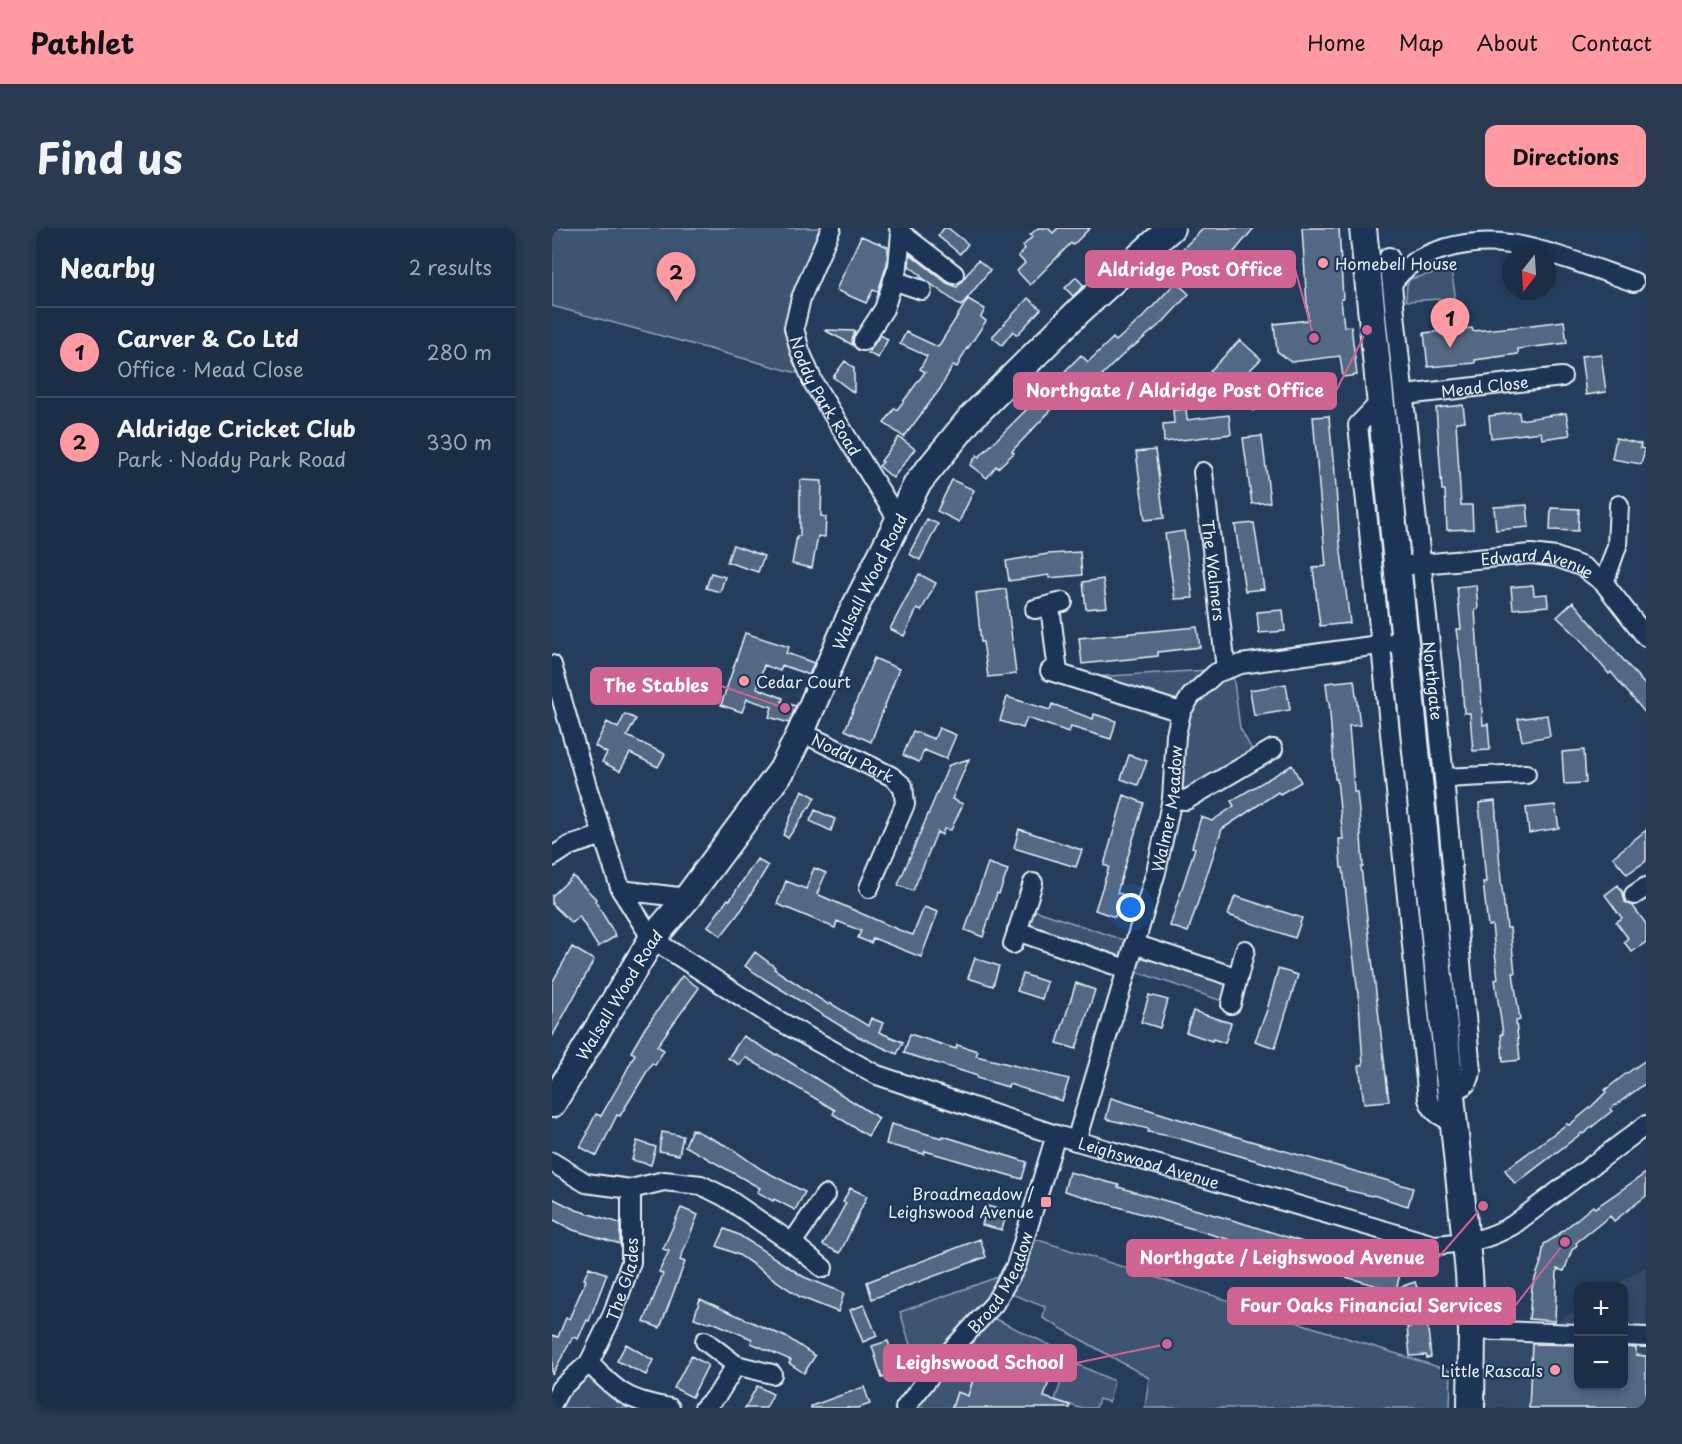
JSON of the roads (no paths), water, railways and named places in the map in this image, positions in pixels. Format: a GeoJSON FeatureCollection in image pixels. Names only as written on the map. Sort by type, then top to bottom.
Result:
{"type":"FeatureCollection","features":[{"type":"Feature","properties":{"kind":"main road","name":"Walsall Wood Road"},"geometry":{"type":"LineString","coordinates":[[552,1104],[652,939],[687,898],[782,770],[801,732],[850,617],[917,484],[970,419],[1080,311],[1171,228]]}},
{"type":"Feature","properties":{"kind":"main road","name":"Northgate"},"geometry":{"type":"LineString","coordinates":[[1364,236],[1393,397],[1409,565],[1394,643],[1450,1091],[1472,1330],[1471,1408]]}},
{"type":"Feature","properties":{"kind":"street","name":"Noddy Park Road"},"geometry":{"type":"LineString","coordinates":[[831,228],[801,298],[794,328],[800,351],[814,384],[897,520]]}},
{"type":"Feature","properties":{"kind":"street"},"geometry":{"type":"LineString","coordinates":[[900,230],[954,274]]}},
{"type":"Feature","properties":{"kind":"street"},"geometry":{"type":"LineString","coordinates":[[863,341],[884,309],[898,266],[900,230]]}},
{"type":"Feature","properties":{"kind":"street"},"geometry":{"type":"LineString","coordinates":[[1364,236],[1389,257],[1415,262]]}},
{"type":"Feature","properties":{"kind":"street"},"geometry":{"type":"LineString","coordinates":[[1392,284],[1405,269],[1426,255],[1455,247],[1486,243],[1510,244],[1542,252],[1634,282]]}},
{"type":"Feature","properties":{"kind":"street","name":"Northgate"},"geometry":{"type":"LineString","coordinates":[[1389,257],[1392,284],[1393,397],[1358,426],[1394,643],[1428,1099],[1431,1109],[1438,1116],[1453,1122]]}},
{"type":"Feature","properties":{"kind":"street"},"geometry":{"type":"LineString","coordinates":[[893,280],[922,290]]}},
{"type":"Feature","properties":{"kind":"street","name":"Mead Close"},"geometry":{"type":"LineString","coordinates":[[1393,397],[1562,377]]}},
{"type":"Feature","properties":{"kind":"street","name":"The Walmers"},"geometry":{"type":"LineString","coordinates":[[1203,472],[1226,669]]}},
{"type":"Feature","properties":{"kind":"street"},"geometry":{"type":"LineString","coordinates":[[1605,583],[1617,546],[1619,504]]}},
{"type":"Feature","properties":{"kind":"street","name":"Edward Avenue"},"geometry":{"type":"LineString","coordinates":[[1409,565],[1531,554],[1556,557],[1583,567],[1605,583],[1646,638]]}},
{"type":"Feature","properties":{"kind":"street","name":"Northgate"},"geometry":{"type":"LineString","coordinates":[[1409,565],[1444,778],[1471,1071],[1471,1078],[1464,1087],[1450,1091]]}},
{"type":"Feature","properties":{"kind":"street"},"geometry":{"type":"LineString","coordinates":[[1050,606],[1054,671],[1181,712]]}},
{"type":"Feature","properties":{"kind":"street","name":"Walmer Meadow"},"geometry":{"type":"LineString","coordinates":[[1076,1141],[1156,872],[1172,799],[1176,735],[1181,712],[1191,696],[1216,673],[1241,664],[1394,643]]}},
{"type":"Feature","properties":{"kind":"street"},"geometry":{"type":"LineString","coordinates":[[552,665],[621,890],[652,939]]}},
{"type":"Feature","properties":{"kind":"street","name":"Noddy Park"},"geometry":{"type":"LineString","coordinates":[[801,732],[891,776],[903,786],[905,804],[869,888]]}},
{"type":"Feature","properties":{"kind":"street"},"geometry":{"type":"LineString","coordinates":[[1172,799],[1186,800],[1253,751],[1273,749]]}},
{"type":"Feature","properties":{"kind":"street"},"geometry":{"type":"LineString","coordinates":[[1444,778],[1527,774]]}},
{"type":"Feature","properties":{"kind":"street"},"geometry":{"type":"LineString","coordinates":[[552,857],[569,846],[603,835]]}},
{"type":"Feature","properties":{"kind":"street"},"geometry":{"type":"LineString","coordinates":[[1033,883],[1015,937],[1126,969]]}},
{"type":"Feature","properties":{"kind":"street"},"geometry":{"type":"LineString","coordinates":[[621,890],[687,898]]}},
{"type":"Feature","properties":{"kind":"street","name":"Leighswood Avenue"},"geometry":{"type":"LineString","coordinates":[[652,939],[776,1019],[877,1075],[1056,1135],[1434,1245],[1486,1239],[1513,1225],[1646,1125]]}},
{"type":"Feature","properties":{"kind":"street"},"geometry":{"type":"LineString","coordinates":[[1134,944],[1238,978]]}},
{"type":"Feature","properties":{"kind":"street"},"geometry":{"type":"LineString","coordinates":[[1231,1004],[1245,950]]}},
{"type":"Feature","properties":{"kind":"street","name":"Broad Meadow"},"geometry":{"type":"LineString","coordinates":[[904,1408],[944,1358],[994,1304],[1016,1266],[1056,1135]]}},
{"type":"Feature","properties":{"kind":"street"},"geometry":{"type":"LineString","coordinates":[[552,1162],[586,1183],[631,1189],[664,1181],[701,1185],[725,1197],[792,1243],[823,1268]]}},
{"type":"Feature","properties":{"kind":"street","name":"The Glades"},"geometry":{"type":"LineString","coordinates":[[552,1404],[560,1389],[589,1363],[612,1316],[631,1262],[631,1189]]}},
{"type":"Feature","properties":{"kind":"street"},"geometry":{"type":"LineString","coordinates":[[792,1243],[825,1195]]}},
{"type":"Feature","properties":{"kind":"street"},"geometry":{"type":"LineString","coordinates":[[1472,1330],[1574,1334]]}},
{"type":"Feature","properties":{"kind":"street"},"geometry":{"type":"LineString","coordinates":[[1628,1336],[1646,1337]]}},
{"type":"Feature","properties":{"kind":"street"},"geometry":{"type":"LineString","coordinates":[[705,1341],[736,1365],[772,1374]]}},
{"type":"Feature","properties":{"kind":"street"},"geometry":{"type":"LineString","coordinates":[[589,1363],[614,1389],[644,1404],[670,1408]]}},
{"type":"Feature","properties":{"kind":"street"},"geometry":{"type":"LineString","coordinates":[[705,1408],[718,1394],[736,1365]]}},
{"type":"Feature","properties":{"kind":"place","name":"Homebell House"},"geometry":{"type":"Point","coordinates":[1323,263]}},
{"type":"Feature","properties":{"kind":"place","name":"Aldridge Cricket Club"},"geometry":{"type":"Point","coordinates":[676,302]}},
{"type":"Feature","properties":{"kind":"place","name":"Northgate / Aldridge Post Office"},"geometry":{"type":"Point","coordinates":[1367,330]}},
{"type":"Feature","properties":{"kind":"place","name":"Aldridge Post Office"},"geometry":{"type":"Point","coordinates":[1314,338]}},
{"type":"Feature","properties":{"kind":"place","name":"Carver & Co Ltd"},"geometry":{"type":"Point","coordinates":[1450,348]}},
{"type":"Feature","properties":{"kind":"place","name":"Cedar Court"},"geometry":{"type":"Point","coordinates":[744,681]}},
{"type":"Feature","properties":{"kind":"place","name":"The Stables"},"geometry":{"type":"Point","coordinates":[785,708]}},
{"type":"Feature","properties":{"kind":"place","name":"Broadmeadow / Leighswood Avenue"},"geometry":{"type":"Point","coordinates":[1046,1202]}},
{"type":"Feature","properties":{"kind":"place","name":"Northgate / Leighswood Avenue"},"geometry":{"type":"Point","coordinates":[1483,1206]}},
{"type":"Feature","properties":{"kind":"place","name":"Four Oaks Financial Services"},"geometry":{"type":"Point","coordinates":[1565,1242]}},
{"type":"Feature","properties":{"kind":"place","name":"Leighswood School"},"geometry":{"type":"Point","coordinates":[1167,1344]}},
{"type":"Feature","properties":{"kind":"place","name":"Little Rascals"},"geometry":{"type":"Point","coordinates":[1555,1370]}}]}
